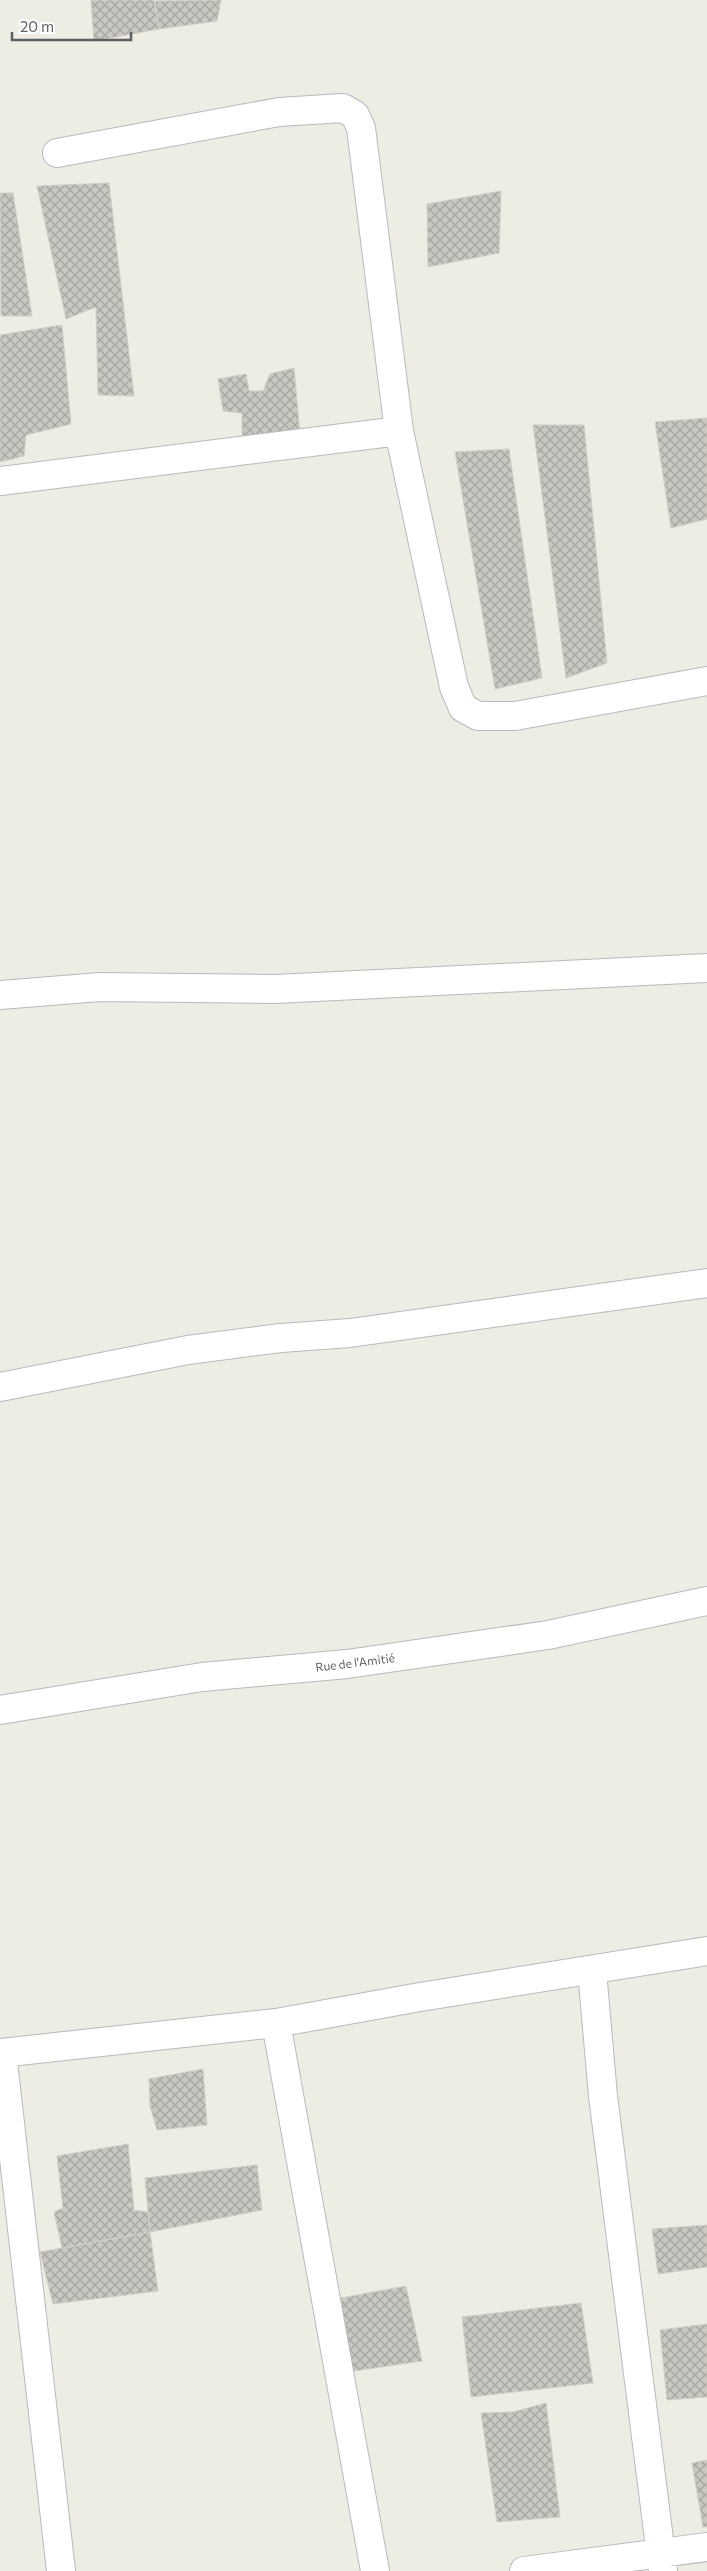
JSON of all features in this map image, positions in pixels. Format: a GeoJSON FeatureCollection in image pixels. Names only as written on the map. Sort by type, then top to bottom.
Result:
{"type":"FeatureCollection","features":[{"type":"Feature","properties":{"kind":"street"},"geometry":{"type":"LineString","coordinates":[[57,153],[279,112],[343,108],[355,115],[361,128],[399,432],[454,687],[463,708],[478,716],[515,716],[707,681]]}},
{"type":"Feature","properties":{"kind":"street"},"geometry":{"type":"LineString","coordinates":[[0,481],[399,432]]}},
{"type":"Feature","properties":{"kind":"street"},"geometry":{"type":"LineString","coordinates":[[0,996],[100,987],[275,989],[707,968]]}},
{"type":"Feature","properties":{"kind":"street"},"geometry":{"type":"LineString","coordinates":[[0,1387],[196,1349],[282,1338],[350,1333],[707,1283]]}},
{"type":"Feature","properties":{"kind":"street","name":"Rue de l'Amitié"},"geometry":{"type":"LineString","coordinates":[[0,1710],[202,1678],[347,1664],[548,1635],[707,1601]]}},
{"type":"Feature","properties":{"kind":"street"},"geometry":{"type":"LineString","coordinates":[[61,2571],[1,2053],[276,2023],[420,1996],[592,1971],[707,1951]]}},
{"type":"Feature","properties":{"kind":"street"},"geometry":{"type":"LineString","coordinates":[[592,1971],[603,2096],[661,2562]]}},
{"type":"Feature","properties":{"kind":"street"},"geometry":{"type":"LineString","coordinates":[[276,2023],[375,2571]]}},
{"type":"Feature","properties":{"kind":"street"},"geometry":{"type":"LineString","coordinates":[[524,2571],[661,2562],[707,2547]]}},
{"type":"Feature","properties":{"kind":"building"},"geometry":{"type":"Polygon","coordinates":[[[91,0],[154,0],[159,29],[94,41],[91,0]]]}},
{"type":"Feature","properties":{"kind":"building"},"geometry":{"type":"Polygon","coordinates":[[[221,0],[217,21],[159,29],[155,1],[221,0]]]}},
{"type":"Feature","properties":{"kind":"building"},"geometry":{"type":"Polygon","coordinates":[[[109,183],[134,396],[98,395],[96,307],[66,319],[37,186],[109,183]]]}},
{"type":"Feature","properties":{"kind":"building"},"geometry":{"type":"Polygon","coordinates":[[[501,191],[499,253],[428,267],[427,204],[501,191]]]}},
{"type":"Feature","properties":{"kind":"building"},"geometry":{"type":"Polygon","coordinates":[[[0,193],[13,193],[32,316],[1,316],[0,193]]]}},
{"type":"Feature","properties":{"kind":"building"},"geometry":{"type":"Polygon","coordinates":[[[62,325],[71,424],[26,435],[24,456],[0,462],[0,335],[62,325]]]}},
{"type":"Feature","properties":{"kind":"building"},"geometry":{"type":"Polygon","coordinates":[[[294,368],[300,434],[242,436],[242,413],[223,411],[218,379],[246,374],[249,391],[263,391],[270,374],[294,368]]]}},
{"type":"Feature","properties":{"kind":"building"},"geometry":{"type":"Polygon","coordinates":[[[707,418],[707,519],[671,528],[655,422],[707,418]]]}},
{"type":"Feature","properties":{"kind":"building"},"geometry":{"type":"Polygon","coordinates":[[[533,425],[584,425],[607,663],[566,678],[533,425]]]}},
{"type":"Feature","properties":{"kind":"building"},"geometry":{"type":"Polygon","coordinates":[[[509,449],[542,678],[495,689],[455,452],[509,449]]]}},
{"type":"Feature","properties":{"kind":"building"},"geometry":{"type":"Polygon","coordinates":[[[203,2069],[207,2125],[157,2130],[150,2106],[149,2079],[203,2069]]]}},
{"type":"Feature","properties":{"kind":"building"},"geometry":{"type":"Polygon","coordinates":[[[128,2144],[134,2210],[148,2212],[150,2232],[62,2248],[54,2212],[63,2208],[57,2156],[128,2144]]]}},
{"type":"Feature","properties":{"kind":"building"},"geometry":{"type":"Polygon","coordinates":[[[257,2165],[262,2210],[150,2232],[145,2178],[257,2165]]]}},
{"type":"Feature","properties":{"kind":"building"},"geometry":{"type":"Polygon","coordinates":[[[707,2225],[707,2267],[658,2274],[652,2229],[707,2225]]]}},
{"type":"Feature","properties":{"kind":"building"},"geometry":{"type":"Polygon","coordinates":[[[150,2232],[158,2291],[53,2304],[40,2252],[150,2232]]]}},
{"type":"Feature","properties":{"kind":"building"},"geometry":{"type":"Polygon","coordinates":[[[406,2286],[422,2361],[347,2372],[341,2298],[406,2286]]]}},
{"type":"Feature","properties":{"kind":"building"},"geometry":{"type":"Polygon","coordinates":[[[581,2303],[593,2383],[471,2397],[462,2317],[581,2303]]]}},
{"type":"Feature","properties":{"kind":"building"},"geometry":{"type":"Polygon","coordinates":[[[707,2324],[707,2397],[667,2400],[660,2330],[707,2324]]]}},
{"type":"Feature","properties":{"kind":"building"},"geometry":{"type":"Polygon","coordinates":[[[546,2403],[560,2517],[497,2522],[481,2413],[513,2412],[546,2403]]]}},
{"type":"Feature","properties":{"kind":"building"},"geometry":{"type":"Polygon","coordinates":[[[707,2460],[707,2527],[703,2527],[692,2463],[707,2460]]]}}]}
